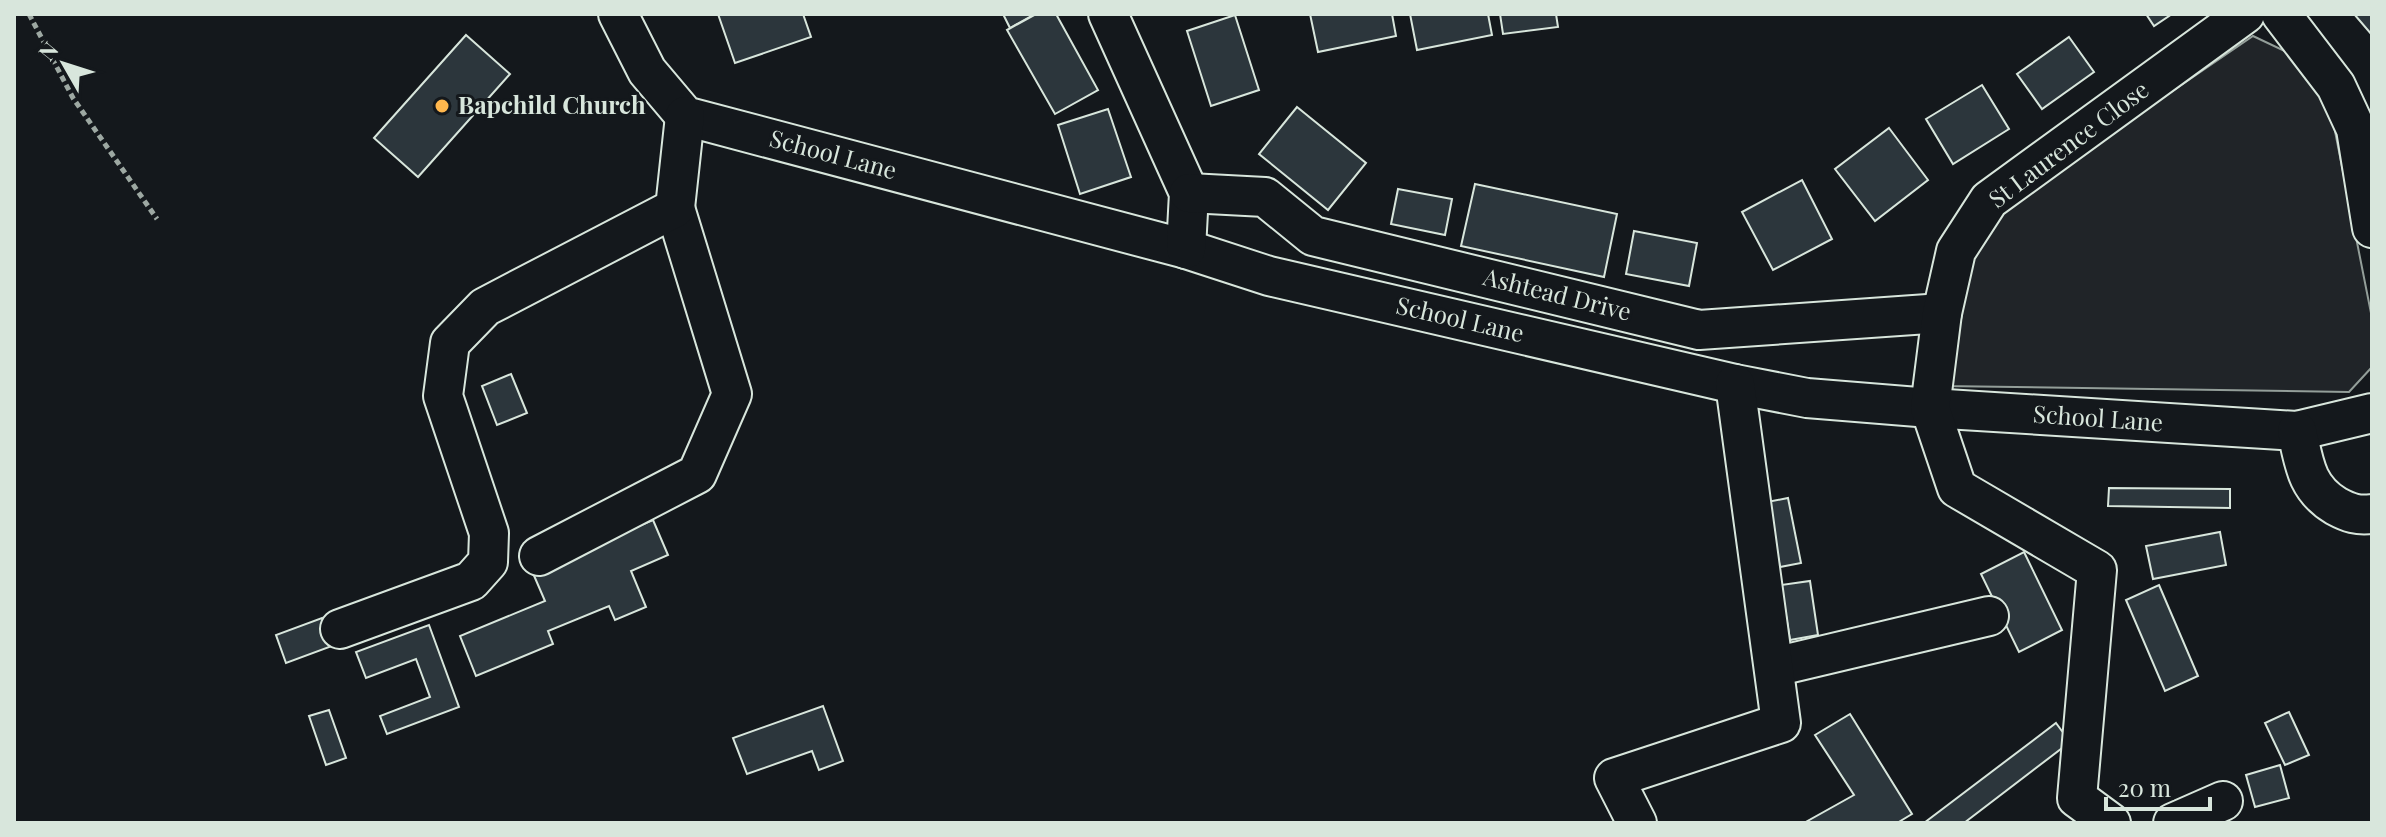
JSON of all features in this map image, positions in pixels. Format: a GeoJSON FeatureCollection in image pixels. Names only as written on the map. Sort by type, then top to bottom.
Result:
{"type":"FeatureCollection","features":[{"type":"Feature","properties":{"kind":"street"},"geometry":{"type":"LineString","coordinates":[[539,556],[697,474],[732,394],[675,208],[685,116],[647,71],[618,14]]}},
{"type":"Feature","properties":{"kind":"street"},"geometry":{"type":"LineString","coordinates":[[1108,14],[1189,193],[1186,249]]}},
{"type":"Feature","properties":{"kind":"street","name":"St Laurence Close"},"geometry":{"type":"LineString","coordinates":[[1930,408],[1942,313],[1956,251],[1989,200],[2245,14]]}},
{"type":"Feature","properties":{"kind":"street"},"geometry":{"type":"LineString","coordinates":[[2281,14],[2336,86],[2356,129],[2372,228]]}},
{"type":"Feature","properties":{"kind":"street","name":"School Lane"},"geometry":{"type":"LineString","coordinates":[[685,116],[1186,249],[1269,276],[1807,398],[2297,431],[2372,413]]}},
{"type":"Feature","properties":{"kind":"street","name":"Ashtead Drive"},"geometry":{"type":"LineString","coordinates":[[1189,193],[1265,197],[1313,236],[1699,330],[1942,313]]}},
{"type":"Feature","properties":{"kind":"street"},"geometry":{"type":"LineString","coordinates":[[340,629],[471,581],[488,562],[489,533],[443,396],[450,343],[485,307],[675,208]]}},
{"type":"Feature","properties":{"kind":"street"},"geometry":{"type":"LineString","coordinates":[[1637,823],[1614,778],[1781,723],[1735,384]]}},
{"type":"Feature","properties":{"kind":"street"},"geometry":{"type":"LineString","coordinates":[[1930,408],[1957,488],[2097,570],[2077,798],[2111,823]]}},
{"type":"Feature","properties":{"kind":"street"},"geometry":{"type":"LineString","coordinates":[[2297,431],[2306,473],[2323,498],[2359,516],[2372,514]]}},
{"type":"Feature","properties":{"kind":"street"},"geometry":{"type":"LineString","coordinates":[[1774,667],[1989,616]]}},
{"type":"Feature","properties":{"kind":"street"},"geometry":{"type":"LineString","coordinates":[[2173,823],[2223,801]]}},
{"type":"Feature","properties":{"kind":"path"},"geometry":{"type":"LineString","coordinates":[[29,14],[73,98],[157,219]]}},
{"type":"Feature","properties":{"kind":"shaded area"},"geometry":{"type":"Polygon","coordinates":[[[2253,36],[2293,55],[2331,111],[2372,318],[2372,367],[2349,392],[1943,386],[1972,257],[2000,209],[2253,36]]]}},
{"type":"Feature","properties":{"kind":"building"},"geometry":{"type":"Polygon","coordinates":[[[718,14],[803,14],[811,37],[735,63],[718,14]]]}},
{"type":"Feature","properties":{"kind":"building"},"geometry":{"type":"Polygon","coordinates":[[[1003,14],[1035,14],[1010,28],[1003,14]]]}},
{"type":"Feature","properties":{"kind":"building"},"geometry":{"type":"Polygon","coordinates":[[[1036,14],[1056,14],[1098,90],[1055,114],[1007,30],[1036,14]]]}},
{"type":"Feature","properties":{"kind":"building"},"geometry":{"type":"Polygon","coordinates":[[[1310,14],[1392,14],[1396,36],[1318,52],[1310,14]]]}},
{"type":"Feature","properties":{"kind":"building"},"geometry":{"type":"Polygon","coordinates":[[[1410,14],[1488,14],[1492,35],[1417,50],[1410,14]]]}},
{"type":"Feature","properties":{"kind":"building"},"geometry":{"type":"Polygon","coordinates":[[[1500,14],[1556,14],[1558,27],[1503,34],[1500,14]]]}},
{"type":"Feature","properties":{"kind":"building"},"geometry":{"type":"Polygon","coordinates":[[[2146,14],[2172,14],[2154,26],[2146,14]]]}},
{"type":"Feature","properties":{"kind":"building"},"geometry":{"type":"Polygon","coordinates":[[[2354,14],[2372,14],[2372,35],[2354,14]]]}},
{"type":"Feature","properties":{"kind":"building"},"geometry":{"type":"Polygon","coordinates":[[[1235,15],[1259,90],[1211,106],[1187,31],[1235,15]]]}},
{"type":"Feature","properties":{"kind":"building","name":"Bapchild Church"},"geometry":{"type":"Polygon","coordinates":[[[466,35],[510,74],[418,177],[374,138],[466,35]]]}},
{"type":"Feature","properties":{"kind":"building"},"geometry":{"type":"Polygon","coordinates":[[[2069,37],[2094,72],[2042,109],[2017,74],[2069,37]]]}},
{"type":"Feature","properties":{"kind":"building"},"geometry":{"type":"Polygon","coordinates":[[[1982,85],[2009,129],[1953,164],[1926,119],[1982,85]]]}},
{"type":"Feature","properties":{"kind":"building"},"geometry":{"type":"Polygon","coordinates":[[[1297,107],[1366,163],[1328,210],[1259,154],[1297,107]]]}},
{"type":"Feature","properties":{"kind":"building"},"geometry":{"type":"Polygon","coordinates":[[[1108,109],[1131,177],[1080,194],[1058,125],[1108,109]]]}},
{"type":"Feature","properties":{"kind":"building"},"geometry":{"type":"Polygon","coordinates":[[[1889,128],[1928,180],[1875,221],[1835,169],[1889,128]]]}},
{"type":"Feature","properties":{"kind":"building"},"geometry":{"type":"Polygon","coordinates":[[[1802,180],[1832,239],[1773,270],[1742,212],[1802,180]]]}},
{"type":"Feature","properties":{"kind":"building"},"geometry":{"type":"Polygon","coordinates":[[[1475,184],[1617,214],[1604,277],[1461,246],[1475,184]]]}},
{"type":"Feature","properties":{"kind":"building"},"geometry":{"type":"Polygon","coordinates":[[[1398,189],[1452,199],[1445,235],[1391,224],[1398,189]]]}},
{"type":"Feature","properties":{"kind":"building"},"geometry":{"type":"Polygon","coordinates":[[[1634,231],[1697,243],[1689,286],[1626,274],[1634,231]]]}},
{"type":"Feature","properties":{"kind":"building"},"geometry":{"type":"Polygon","coordinates":[[[511,374],[527,413],[497,425],[482,386],[511,374]]]}},
{"type":"Feature","properties":{"kind":"building"},"geometry":{"type":"Polygon","coordinates":[[[2109,488],[2230,489],[2230,508],[2108,506],[2109,488]]]}},
{"type":"Feature","properties":{"kind":"building"},"geometry":{"type":"Polygon","coordinates":[[[1788,498],[1801,563],[1780,567],[1767,502],[1788,498]]]}},
{"type":"Feature","properties":{"kind":"building"},"geometry":{"type":"Polygon","coordinates":[[[653,520],[668,555],[631,571],[646,607],[615,620],[609,606],[548,631],[553,644],[476,676],[460,636],[545,601],[532,571],[653,520]]]}},
{"type":"Feature","properties":{"kind":"building"},"geometry":{"type":"Polygon","coordinates":[[[2220,532],[2226,565],[2153,579],[2146,546],[2220,532]]]}},
{"type":"Feature","properties":{"kind":"building"},"geometry":{"type":"Polygon","coordinates":[[[2024,552],[2062,630],[2019,652],[1981,574],[2024,552]]]}},
{"type":"Feature","properties":{"kind":"building"},"geometry":{"type":"Polygon","coordinates":[[[1810,581],[1818,635],[1790,640],[1781,585],[1810,581]]]}},
{"type":"Feature","properties":{"kind":"building"},"geometry":{"type":"Polygon","coordinates":[[[2159,585],[2198,676],[2165,691],[2126,600],[2159,585]]]}},
{"type":"Feature","properties":{"kind":"building"},"geometry":{"type":"Polygon","coordinates":[[[322,618],[332,646],[286,663],[276,635],[322,618]]]}},
{"type":"Feature","properties":{"kind":"building"},"geometry":{"type":"Polygon","coordinates":[[[429,625],[459,707],[387,734],[380,716],[430,697],[416,659],[366,678],[356,652],[429,625]]]}},
{"type":"Feature","properties":{"kind":"building"},"geometry":{"type":"Polygon","coordinates":[[[823,706],[843,761],[819,770],[812,751],[747,774],[733,738],[823,706]]]}},
{"type":"Feature","properties":{"kind":"building"},"geometry":{"type":"Polygon","coordinates":[[[329,710],[346,758],[326,765],[309,716],[329,710]]]}},
{"type":"Feature","properties":{"kind":"building"},"geometry":{"type":"Polygon","coordinates":[[[2289,712],[2309,755],[2285,765],[2265,723],[2289,712]]]}},
{"type":"Feature","properties":{"kind":"building"},"geometry":{"type":"Polygon","coordinates":[[[1850,714],[1912,814],[1897,823],[1804,823],[1854,795],[1815,735],[1850,714]]]}},
{"type":"Feature","properties":{"kind":"building"},"geometry":{"type":"Polygon","coordinates":[[[2056,723],[2070,742],[1964,823],[1924,823],[2056,723]]]}},
{"type":"Feature","properties":{"kind":"building"},"geometry":{"type":"Polygon","coordinates":[[[2280,765],[2289,798],[2255,807],[2246,775],[2280,765]]]}},
{"type":"Feature","properties":{"kind":"place","name":"Bapchild Church"},"geometry":{"type":"Point","coordinates":[442,106]}}]}
